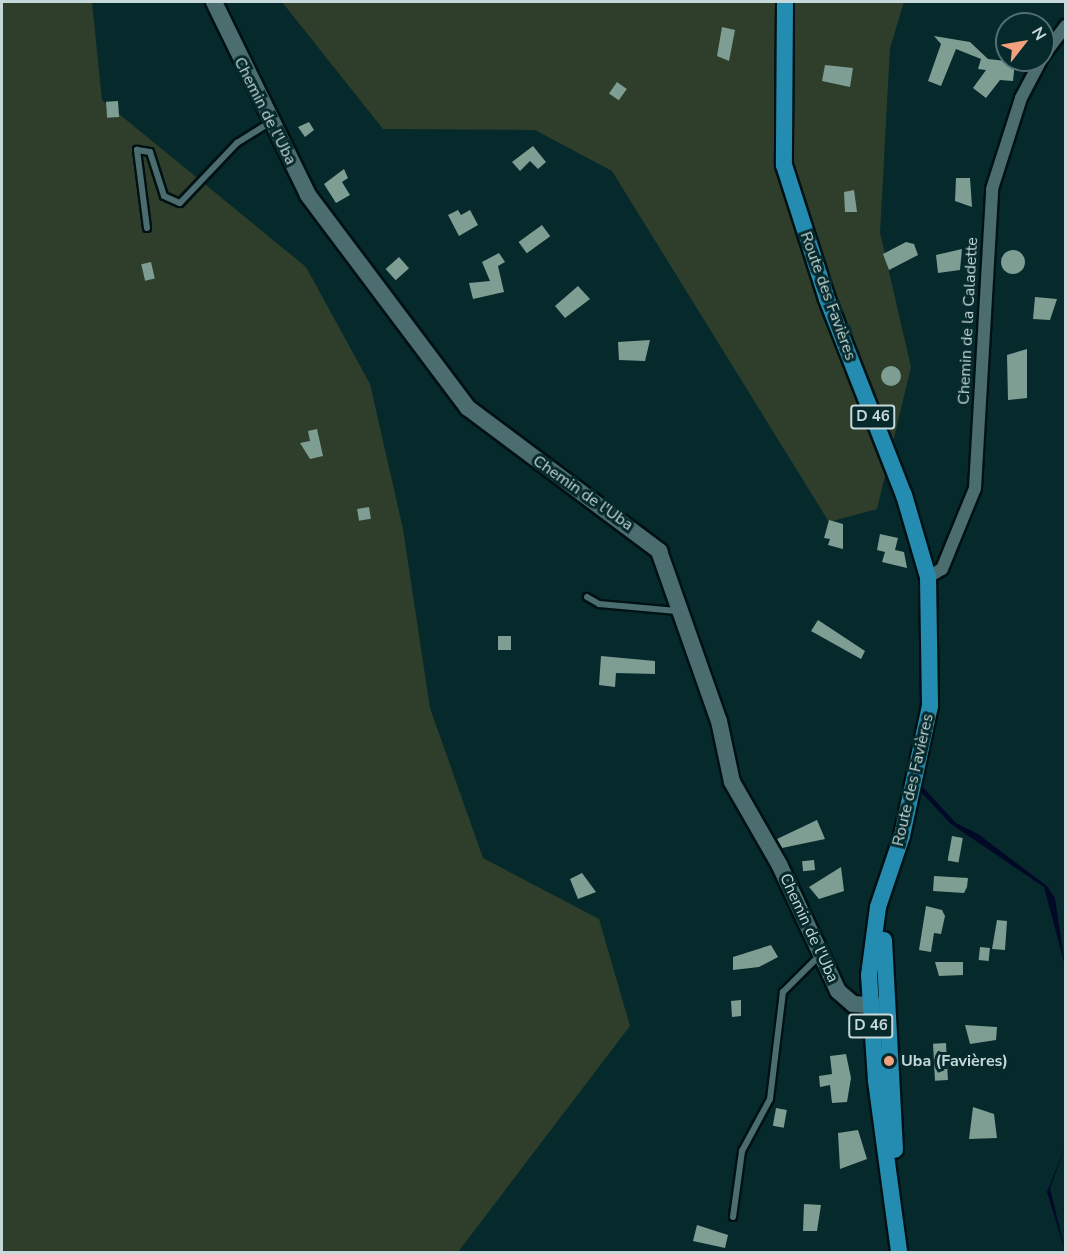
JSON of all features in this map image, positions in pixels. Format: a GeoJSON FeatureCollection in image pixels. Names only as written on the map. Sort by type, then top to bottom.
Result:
{"type":"FeatureCollection","features":[{"type":"Feature","properties":{"kind":"main road","name":"Route des Favières"},"geometry":{"type":"LineString","coordinates":[[784,2],[784,165],[827,299],[907,504],[928,577],[930,706],[882,953],[877,1007]]}},
{"type":"Feature","properties":{"kind":"main road","name":"D 46"},"geometry":{"type":"LineString","coordinates":[[877,1007],[899,1252]]}},
{"type":"Feature","properties":{"kind":"street","name":"Chemin de l'Uba"},"geometry":{"type":"LineString","coordinates":[[213,2],[308,195],[468,408],[651,542],[681,610],[719,721],[732,782],[842,996],[877,1007]]}},
{"type":"Feature","properties":{"kind":"street","name":"Chemin de la Caladette"},"geometry":{"type":"LineString","coordinates":[[1055,40],[1065,26]]}},
{"type":"Feature","properties":{"kind":"street","name":"Chemin de la Caladette"},"geometry":{"type":"LineString","coordinates":[[928,577],[942,569],[975,488],[992,189],[1021,98],[1035,72]]}},
{"type":"Feature","properties":{"kind":"lane"},"geometry":{"type":"LineString","coordinates":[[147,228],[137,150],[152,156],[166,199],[180,203],[237,143],[271,122]]}},
{"type":"Feature","properties":{"kind":"lane"},"geometry":{"type":"LineString","coordinates":[[587,597],[599,604],[681,610]]}},
{"type":"Feature","properties":{"kind":"lane"},"geometry":{"type":"LineString","coordinates":[[734,1217],[742,1151],[771,1099],[783,992],[822,954]]}},
{"type":"Feature","properties":{"kind":"green space"},"geometry":{"type":"Polygon","coordinates":[[[2,2],[92,2],[102,100],[306,267],[370,384],[403,529],[430,708],[483,858],[599,919],[630,1026],[458,1252],[2,1252],[2,2]]]}},
{"type":"Feature","properties":{"kind":"green space"},"geometry":{"type":"Polygon","coordinates":[[[282,2],[904,2],[890,48],[880,233],[911,367],[877,509],[829,522],[612,171],[535,130],[383,129],[282,2]]]}},
{"type":"Feature","properties":{"kind":"water"},"geometry":{"type":"Polygon","coordinates":[[[919,783],[956,823],[978,834],[1047,886],[1055,898],[1065,966],[1044,887],[951,824],[918,789],[919,783]]]}},
{"type":"Feature","properties":{"kind":"water"},"geometry":{"type":"Polygon","coordinates":[[[1065,1147],[1050,1188],[1065,1251],[1047,1192],[1065,1147]]]}},
{"type":"Feature","properties":{"kind":"building"},"geometry":{"type":"Polygon","coordinates":[[[722,27],[735,30],[729,61],[717,56],[722,27]]]}},
{"type":"Feature","properties":{"kind":"building"},"geometry":{"type":"Polygon","coordinates":[[[934,36],[970,42],[988,59],[995,60],[995,72],[1014,72],[1013,81],[1000,80],[986,98],[973,88],[986,70],[978,69],[981,59],[956,49],[941,86],[928,81],[941,44],[934,36]]]}},
{"type":"Feature","properties":{"kind":"building"},"geometry":{"type":"Polygon","coordinates":[[[825,65],[853,68],[850,87],[822,81],[825,65]]]}},
{"type":"Feature","properties":{"kind":"building"},"geometry":{"type":"Polygon","coordinates":[[[617,82],[627,89],[619,100],[609,93],[617,82]]]}},
{"type":"Feature","properties":{"kind":"building"},"geometry":{"type":"Polygon","coordinates":[[[118,101],[119,117],[107,118],[106,102],[118,101]]]}},
{"type":"Feature","properties":{"kind":"building"},"geometry":{"type":"Polygon","coordinates":[[[309,122],[314,130],[305,137],[298,127],[309,122]]]}},
{"type":"Feature","properties":{"kind":"building"},"geometry":{"type":"Polygon","coordinates":[[[533,146],[546,162],[538,169],[530,161],[520,171],[512,162],[533,146]]]}},
{"type":"Feature","properties":{"kind":"building"},"geometry":{"type":"Polygon","coordinates":[[[344,169],[348,178],[342,182],[350,195],[336,203],[324,184],[344,169]]]}},
{"type":"Feature","properties":{"kind":"building"},"geometry":{"type":"Polygon","coordinates":[[[956,178],[970,178],[972,207],[955,201],[956,178]]]}},
{"type":"Feature","properties":{"kind":"building"},"geometry":{"type":"Polygon","coordinates":[[[854,190],[857,212],[845,212],[844,192],[854,190]]]}},
{"type":"Feature","properties":{"kind":"building"},"geometry":{"type":"Polygon","coordinates":[[[458,210],[461,215],[470,210],[478,225],[459,236],[448,215],[458,210]]]}},
{"type":"Feature","properties":{"kind":"building"},"geometry":{"type":"Polygon","coordinates":[[[542,225],[550,236],[527,253],[519,242],[542,225]]]}},
{"type":"Feature","properties":{"kind":"building"},"geometry":{"type":"Polygon","coordinates":[[[906,242],[914,244],[918,255],[889,270],[883,254],[906,242]]]}},
{"type":"Feature","properties":{"kind":"building"},"geometry":{"type":"Polygon","coordinates":[[[962,249],[960,270],[938,273],[936,255],[962,249]]]}},
{"type":"Feature","properties":{"kind":"building"},"geometry":{"type":"Polygon","coordinates":[[[1013,250],[1018,251],[1024,257],[1024,267],[1018,273],[1013,274],[1008,273],[1002,267],[1001,262],[1002,257],[1008,251],[1013,250]]]}},
{"type":"Feature","properties":{"kind":"building"},"geometry":{"type":"Polygon","coordinates":[[[499,253],[505,262],[498,266],[504,292],[473,299],[469,283],[490,281],[482,262],[499,253]]]}},
{"type":"Feature","properties":{"kind":"building"},"geometry":{"type":"Polygon","coordinates":[[[399,257],[409,268],[396,280],[386,269],[399,257]]]}},
{"type":"Feature","properties":{"kind":"building"},"geometry":{"type":"Polygon","coordinates":[[[151,262],[155,279],[145,281],[141,264],[151,262]]]}},
{"type":"Feature","properties":{"kind":"building"},"geometry":{"type":"Polygon","coordinates":[[[578,286],[590,299],[565,318],[555,306],[578,286]]]}},
{"type":"Feature","properties":{"kind":"building"},"geometry":{"type":"Polygon","coordinates":[[[1035,297],[1057,299],[1050,320],[1033,319],[1035,297]]]}},
{"type":"Feature","properties":{"kind":"building"},"geometry":{"type":"Polygon","coordinates":[[[650,340],[645,361],[619,360],[618,342],[650,340]]]}},
{"type":"Feature","properties":{"kind":"building"},"geometry":{"type":"Polygon","coordinates":[[[1027,349],[1027,398],[1008,400],[1007,355],[1027,349]]]}},
{"type":"Feature","properties":{"kind":"building"},"geometry":{"type":"Polygon","coordinates":[[[887,366],[895,366],[901,372],[901,380],[895,386],[887,386],[881,380],[881,372],[887,366]]]}},
{"type":"Feature","properties":{"kind":"building"},"geometry":{"type":"Polygon","coordinates":[[[317,429],[323,456],[310,459],[300,443],[310,441],[308,431],[317,429]]]}},
{"type":"Feature","properties":{"kind":"building"},"geometry":{"type":"Polygon","coordinates":[[[369,507],[371,519],[359,521],[357,509],[369,507]]]}},
{"type":"Feature","properties":{"kind":"building"},"geometry":{"type":"Polygon","coordinates":[[[829,520],[843,524],[843,549],[828,545],[830,539],[824,538],[829,520]]]}},
{"type":"Feature","properties":{"kind":"building"},"geometry":{"type":"Polygon","coordinates":[[[880,534],[898,538],[895,550],[904,552],[907,568],[882,562],[885,552],[877,550],[880,534]]]}},
{"type":"Feature","properties":{"kind":"building"},"geometry":{"type":"Polygon","coordinates":[[[818,620],[865,651],[861,659],[811,631],[818,620]]]}},
{"type":"Feature","properties":{"kind":"building"},"geometry":{"type":"Polygon","coordinates":[[[498,636],[511,636],[511,650],[498,650],[498,636]]]}},
{"type":"Feature","properties":{"kind":"building"},"geometry":{"type":"Polygon","coordinates":[[[601,656],[655,661],[655,674],[616,673],[615,687],[599,685],[601,656]]]}},
{"type":"Feature","properties":{"kind":"building"},"geometry":{"type":"Polygon","coordinates":[[[817,820],[825,839],[782,848],[777,839],[817,820]]]}},
{"type":"Feature","properties":{"kind":"building"},"geometry":{"type":"Polygon","coordinates":[[[952,836],[963,838],[958,863],[948,861],[952,836]]]}},
{"type":"Feature","properties":{"kind":"building"},"geometry":{"type":"Polygon","coordinates":[[[814,860],[815,870],[803,871],[802,861],[814,860]]]}},
{"type":"Feature","properties":{"kind":"building"},"geometry":{"type":"Polygon","coordinates":[[[841,867],[844,891],[819,899],[809,887],[841,867]]]}},
{"type":"Feature","properties":{"kind":"building"},"geometry":{"type":"Polygon","coordinates":[[[582,873],[596,892],[578,899],[570,879],[582,873]]]}},
{"type":"Feature","properties":{"kind":"building"},"geometry":{"type":"Polygon","coordinates":[[[934,876],[968,878],[967,887],[964,893],[933,891],[934,876]]]}},
{"type":"Feature","properties":{"kind":"building"},"geometry":{"type":"Polygon","coordinates":[[[926,906],[942,910],[945,916],[941,934],[934,933],[931,952],[919,950],[926,906]]]}},
{"type":"Feature","properties":{"kind":"building"},"geometry":{"type":"Polygon","coordinates":[[[997,920],[1007,921],[1005,950],[992,949],[997,920]]]}},
{"type":"Feature","properties":{"kind":"building"},"geometry":{"type":"Polygon","coordinates":[[[771,945],[778,957],[759,967],[733,970],[733,957],[771,945]]]}},
{"type":"Feature","properties":{"kind":"building"},"geometry":{"type":"Polygon","coordinates":[[[980,947],[990,948],[989,961],[979,960],[980,947]]]}},
{"type":"Feature","properties":{"kind":"building"},"geometry":{"type":"Polygon","coordinates":[[[935,962],[963,962],[963,975],[939,976],[935,962]]]}},
{"type":"Feature","properties":{"kind":"building"},"geometry":{"type":"Polygon","coordinates":[[[741,1000],[741,1016],[732,1017],[731,1001],[741,1000]]]}},
{"type":"Feature","properties":{"kind":"building"},"geometry":{"type":"Polygon","coordinates":[[[965,1025],[997,1027],[996,1040],[970,1044],[965,1025]]]}},
{"type":"Feature","properties":{"kind":"building"},"geometry":{"type":"Polygon","coordinates":[[[946,1043],[948,1080],[935,1081],[933,1044],[946,1043]]]}},
{"type":"Feature","properties":{"kind":"building"},"geometry":{"type":"Polygon","coordinates":[[[846,1054],[851,1078],[847,1102],[832,1103],[830,1085],[820,1087],[819,1076],[832,1074],[830,1056],[846,1054]]]}},
{"type":"Feature","properties":{"kind":"building"},"geometry":{"type":"Polygon","coordinates":[[[973,1107],[994,1114],[997,1138],[969,1139],[973,1107]]]}},
{"type":"Feature","properties":{"kind":"building"},"geometry":{"type":"Polygon","coordinates":[[[776,1108],[787,1110],[784,1128],[773,1126],[776,1108]]]}},
{"type":"Feature","properties":{"kind":"building"},"geometry":{"type":"Polygon","coordinates":[[[858,1130],[867,1159],[840,1169],[838,1133],[858,1130]]]}},
{"type":"Feature","properties":{"kind":"building"},"geometry":{"type":"Polygon","coordinates":[[[804,1204],[821,1205],[817,1231],[803,1231],[804,1204]]]}},
{"type":"Feature","properties":{"kind":"building"},"geometry":{"type":"Polygon","coordinates":[[[697,1225],[728,1235],[725,1248],[693,1241],[697,1225]]]}},
{"type":"Feature","properties":{"kind":"place","name":"Uba (Favières)"},"geometry":{"type":"Point","coordinates":[889,1061]}}]}
